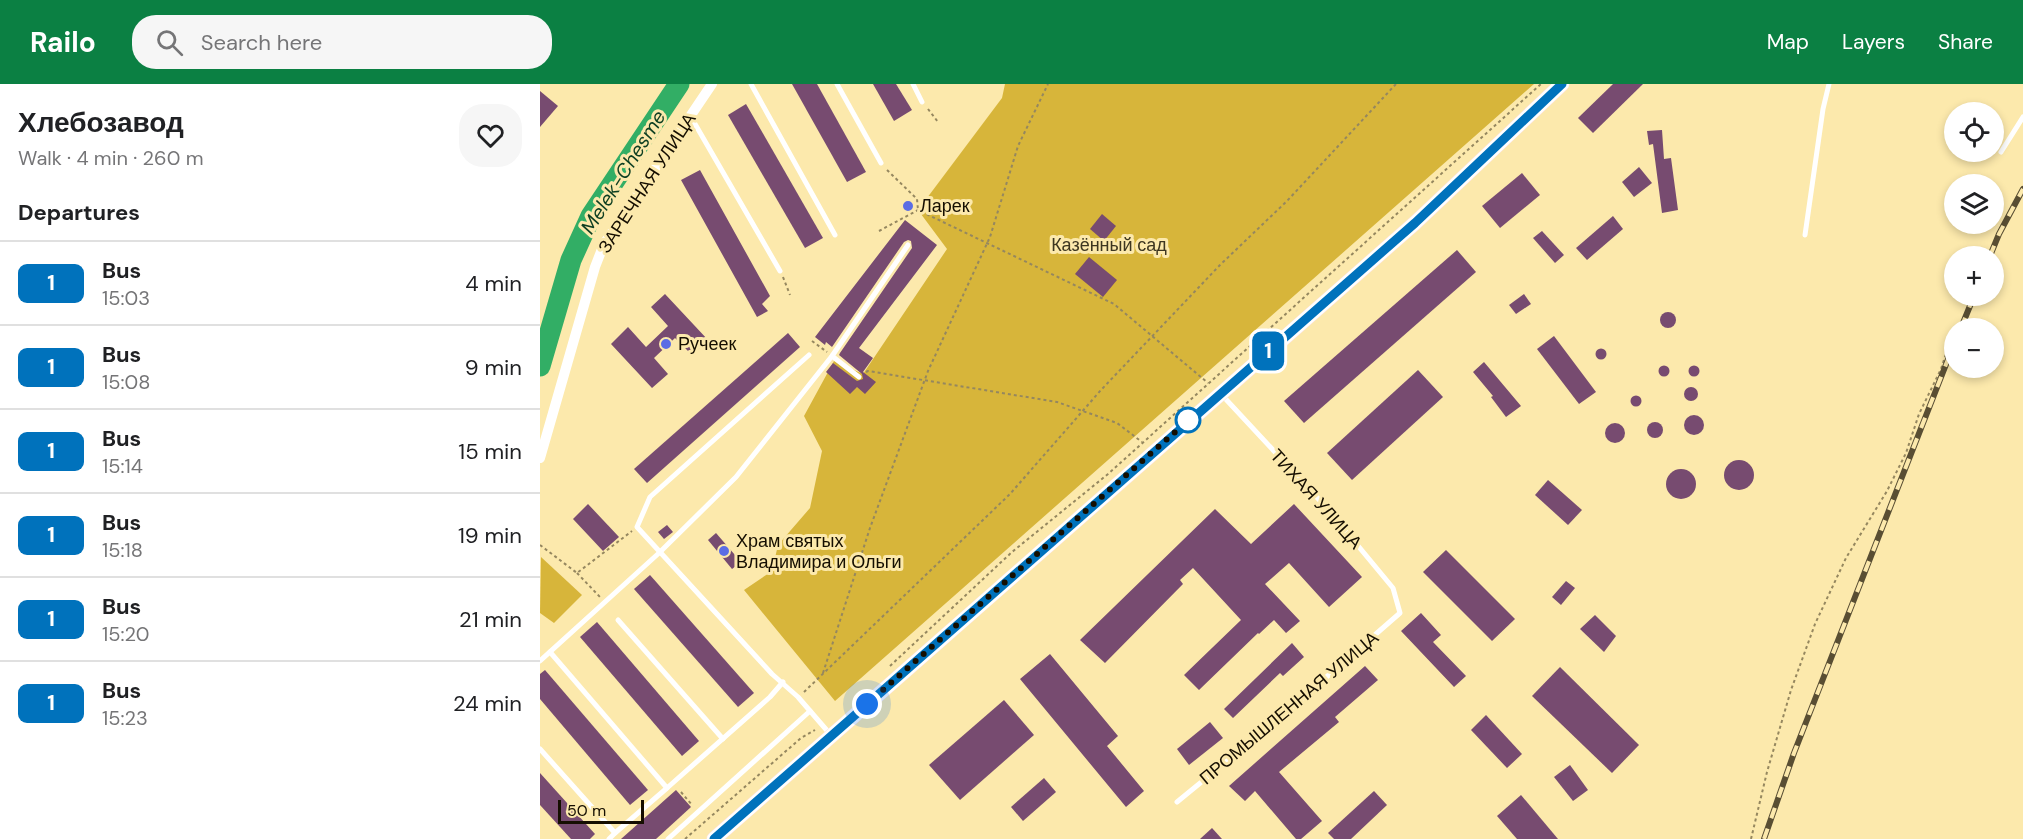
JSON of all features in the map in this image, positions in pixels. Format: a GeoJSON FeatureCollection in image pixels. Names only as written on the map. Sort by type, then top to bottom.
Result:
{"type":"FeatureCollection","features":[{"type":"Feature","properties":{"kind":"main road"},"geometry":{"type":"LineString","coordinates":[[714,839],[827,730],[1214,388],[1415,223],[1562,84]]}},
{"type":"Feature","properties":{"kind":"street","name":"ЗАРЕЧНАЯ УЛИЦА"},"geometry":{"type":"LineString","coordinates":[[540,458],[595,267],[604,244],[712,84]]}},
{"type":"Feature","properties":{"kind":"lane"},"geometry":{"type":"LineString","coordinates":[[751,84],[835,236]]}},
{"type":"Feature","properties":{"kind":"lane"},"geometry":{"type":"LineString","coordinates":[[837,84],[881,164]]}},
{"type":"Feature","properties":{"kind":"lane"},"geometry":{"type":"LineString","coordinates":[[913,84],[922,102]]}},
{"type":"Feature","properties":{"kind":"lane"},"geometry":{"type":"LineString","coordinates":[[1805,235],[1823,109],[1830,84]]}},
{"type":"Feature","properties":{"kind":"lane"},"geometry":{"type":"LineString","coordinates":[[691,116],[780,271]]}},
{"type":"Feature","properties":{"kind":"lane"},"geometry":{"type":"LineString","coordinates":[[2004,147],[2023,117]]}},
{"type":"Feature","properties":{"kind":"lane"},"geometry":{"type":"LineString","coordinates":[[540,661],[659,553],[736,477],[832,356],[908,244]]}},
{"type":"Feature","properties":{"kind":"lane"},"geometry":{"type":"LineString","coordinates":[[809,356],[650,496],[637,528],[827,730]]}},
{"type":"Feature","properties":{"kind":"lane"},"geometry":{"type":"LineString","coordinates":[[832,356],[859,377]]}},
{"type":"Feature","properties":{"kind":"lane","name":"ТИХАЯ УЛИЦА"},"geometry":{"type":"LineString","coordinates":[[1214,388],[1325,506],[1393,588],[1400,613]]}},
{"type":"Feature","properties":{"kind":"lane","name":"ПРОМЫШЛЕННАЯ УЛИЦА"},"geometry":{"type":"LineString","coordinates":[[1177,802],[1276,721],[1400,613]]}},
{"type":"Feature","properties":{"kind":"lane"},"geometry":{"type":"LineString","coordinates":[[618,620],[723,739]]}},
{"type":"Feature","properties":{"kind":"lane"},"geometry":{"type":"LineString","coordinates":[[550,652],[668,788]]}},
{"type":"Feature","properties":{"kind":"lane"},"geometry":{"type":"LineString","coordinates":[[609,839],[771,697],[783,682]]}},
{"type":"Feature","properties":{"kind":"lane"},"geometry":{"type":"LineString","coordinates":[[668,839],[810,711]]}},
{"type":"Feature","properties":{"kind":"lane"},"geometry":{"type":"LineString","coordinates":[[540,749],[615,833]]}},
{"type":"Feature","properties":{"kind":"path"},"geometry":{"type":"LineString","coordinates":[[822,675],[870,528],[924,381],[987,243],[1018,146],[1048,84]]}},
{"type":"Feature","properties":{"kind":"path"},"geometry":{"type":"LineString","coordinates":[[798,697],[1010,494],[1152,336],[1220,265],[1287,201],[1396,84]]}},
{"type":"Feature","properties":{"kind":"path"},"geometry":{"type":"LineString","coordinates":[[886,669],[1012,552],[1108,474],[1142,442],[1214,388],[1541,84]]}},
{"type":"Feature","properties":{"kind":"path"},"geometry":{"type":"LineString","coordinates":[[922,102],[939,122]]}},
{"type":"Feature","properties":{"kind":"path"},"geometry":{"type":"LineString","coordinates":[[881,164],[917,199],[918,210]]}},
{"type":"Feature","properties":{"kind":"path"},"geometry":{"type":"LineString","coordinates":[[918,210],[1114,304],[1214,388]]}},
{"type":"Feature","properties":{"kind":"path"},"geometry":{"type":"LineString","coordinates":[[879,231],[918,210]]}},
{"type":"Feature","properties":{"kind":"path"},"geometry":{"type":"LineString","coordinates":[[780,271],[790,295]]}},
{"type":"Feature","properties":{"kind":"path"},"geometry":{"type":"LineString","coordinates":[[812,341],[832,356]]}},
{"type":"Feature","properties":{"kind":"path"},"geometry":{"type":"LineString","coordinates":[[1751,839],[1767,772],[1791,690],[1815,624],[1846,558],[1887,491],[1906,453],[1919,414],[1944,360]]}},
{"type":"Feature","properties":{"kind":"path"},"geometry":{"type":"LineString","coordinates":[[859,377],[868,371],[1058,402],[1117,423],[1142,442]]}},
{"type":"Feature","properties":{"kind":"path"},"geometry":{"type":"LineString","coordinates":[[577,573],[637,528]]}},
{"type":"Feature","properties":{"kind":"path"},"geometry":{"type":"LineString","coordinates":[[540,545],[577,573],[605,602]]}},
{"type":"Feature","properties":{"kind":"path"},"geometry":{"type":"LineString","coordinates":[[685,839],[801,738],[827,730]]}},
{"type":"Feature","properties":{"kind":"path"},"geometry":{"type":"LineString","coordinates":[[681,792],[698,812]]}},
{"type":"Feature","properties":{"kind":"green space","name":"Казённый сад"},"geometry":{"type":"Polygon","coordinates":[[[1005,84],[1534,84],[835,701],[744,590],[772,571],[778,545],[810,508],[822,451],[804,416],[834,361],[863,374],[947,249],[918,210],[1002,98],[1005,84]]]}},
{"type":"Feature","properties":{"kind":"green space"},"geometry":{"type":"Polygon","coordinates":[[[541,557],[582,595],[554,623],[540,613],[541,557]]]}},
{"type":"Feature","properties":{"kind":"building"},"geometry":{"type":"Polygon","coordinates":[[[792,84],[817,84],[866,172],[847,182],[792,84]]]}},
{"type":"Feature","properties":{"kind":"building"},"geometry":{"type":"Polygon","coordinates":[[[873,84],[896,84],[912,110],[894,121],[873,84]]]}},
{"type":"Feature","properties":{"kind":"building"},"geometry":{"type":"Polygon","coordinates":[[[1613,84],[1643,84],[1593,133],[1578,118],[1613,84]]]}},
{"type":"Feature","properties":{"kind":"building"},"geometry":{"type":"Polygon","coordinates":[[[540,91],[558,106],[540,127],[540,91]]]}},
{"type":"Feature","properties":{"kind":"building"},"geometry":{"type":"Polygon","coordinates":[[[746,104],[823,238],[805,248],[728,115],[746,104]]]}},
{"type":"Feature","properties":{"kind":"building"},"geometry":{"type":"Polygon","coordinates":[[[1662,130],[1664,159],[1671,158],[1678,210],[1662,213],[1653,144],[1649,145],[1647,131],[1662,130]]]}},
{"type":"Feature","properties":{"kind":"building"},"geometry":{"type":"Polygon","coordinates":[[[1639,167],[1652,183],[1634,197],[1622,182],[1639,167]]]}},
{"type":"Feature","properties":{"kind":"building"},"geometry":{"type":"Polygon","coordinates":[[[700,170],[770,296],[762,304],[768,311],[757,317],[681,180],[700,170]]]}},
{"type":"Feature","properties":{"kind":"building"},"geometry":{"type":"Polygon","coordinates":[[[1522,173],[1540,195],[1500,228],[1482,206],[1522,173]]]}},
{"type":"Feature","properties":{"kind":"building"},"geometry":{"type":"Polygon","coordinates":[[[1102,214],[1116,226],[1104,241],[1090,229],[1102,214]]]}},
{"type":"Feature","properties":{"kind":"building"},"geometry":{"type":"Polygon","coordinates":[[[1613,216],[1623,229],[1587,260],[1576,248],[1613,216]]]}},
{"type":"Feature","properties":{"kind":"building"},"geometry":{"type":"Polygon","coordinates":[[[905,220],[937,245],[859,348],[873,358],[863,372],[876,382],[865,394],[857,387],[850,394],[826,372],[833,363],[857,381],[863,379],[862,374],[839,355],[912,248],[911,241],[904,242],[832,347],[826,342],[825,345],[815,337],[905,220]]]}},
{"type":"Feature","properties":{"kind":"building"},"geometry":{"type":"Polygon","coordinates":[[[1542,231],[1564,255],[1555,263],[1533,238],[1542,231]]]}},
{"type":"Feature","properties":{"kind":"building"},"geometry":{"type":"Polygon","coordinates":[[[1457,250],[1476,272],[1304,423],[1284,401],[1457,250]]]}},
{"type":"Feature","properties":{"kind":"building"},"geometry":{"type":"Polygon","coordinates":[[[1089,257],[1117,280],[1103,297],[1075,274],[1089,257]]]}},
{"type":"Feature","properties":{"kind":"building"},"geometry":{"type":"Polygon","coordinates":[[[665,294],[708,340],[692,355],[675,338],[654,358],[668,374],[652,388],[611,344],[628,327],[646,347],[668,326],[651,307],[665,294]]]}},
{"type":"Feature","properties":{"kind":"building"},"geometry":{"type":"Polygon","coordinates":[[[1524,294],[1531,304],[1516,314],[1509,305],[1524,294]]]}},
{"type":"Feature","properties":{"kind":"building"},"geometry":{"type":"Polygon","coordinates":[[[1668,312],[1676,320],[1668,328],[1660,320],[1668,312]]]}},
{"type":"Feature","properties":{"kind":"building"},"geometry":{"type":"Polygon","coordinates":[[[788,333],[800,347],[647,483],[634,469],[788,333]]]}},
{"type":"Feature","properties":{"kind":"building"},"geometry":{"type":"Polygon","coordinates":[[[1554,336],[1596,392],[1579,404],[1537,349],[1554,336]]]}},
{"type":"Feature","properties":{"kind":"building"},"geometry":{"type":"Polygon","coordinates":[[[1601,348],[1607,354],[1601,360],[1595,354],[1601,348]]]}},
{"type":"Feature","properties":{"kind":"building"},"geometry":{"type":"Polygon","coordinates":[[[1484,362],[1521,406],[1506,417],[1491,397],[1493,396],[1473,372],[1484,362]]]}},
{"type":"Feature","properties":{"kind":"building"},"geometry":{"type":"Polygon","coordinates":[[[1664,365],[1670,371],[1664,377],[1658,371],[1664,365]]]}},
{"type":"Feature","properties":{"kind":"building"},"geometry":{"type":"Polygon","coordinates":[[[1694,365],[1700,371],[1694,377],[1688,371],[1694,365]]]}},
{"type":"Feature","properties":{"kind":"building"},"geometry":{"type":"Polygon","coordinates":[[[1418,370],[1443,397],[1352,480],[1327,453],[1418,370]]]}},
{"type":"Feature","properties":{"kind":"building"},"geometry":{"type":"Polygon","coordinates":[[[1691,387],[1696,389],[1698,394],[1696,399],[1691,401],[1686,399],[1684,394],[1686,389],[1691,387]]]}},
{"type":"Feature","properties":{"kind":"building"},"geometry":{"type":"Polygon","coordinates":[[[1636,395],[1642,401],[1636,407],[1630,401],[1636,395]]]}},
{"type":"Feature","properties":{"kind":"building"},"geometry":{"type":"Polygon","coordinates":[[[1694,415],[1701,418],[1704,425],[1701,432],[1694,435],[1687,432],[1684,425],[1687,418],[1694,415]]]}},
{"type":"Feature","properties":{"kind":"building"},"geometry":{"type":"Polygon","coordinates":[[[1652,422],[1658,422],[1663,430],[1661,436],[1652,438],[1647,433],[1647,427],[1652,422]]]}},
{"type":"Feature","properties":{"kind":"building"},"geometry":{"type":"Polygon","coordinates":[[[1615,423],[1622,426],[1625,433],[1622,440],[1615,443],[1608,440],[1605,433],[1608,426],[1615,423]]]}},
{"type":"Feature","properties":{"kind":"building"},"geometry":{"type":"Polygon","coordinates":[[[1739,460],[1750,464],[1754,475],[1750,486],[1739,490],[1728,486],[1724,475],[1728,464],[1739,460]]]}},
{"type":"Feature","properties":{"kind":"building"},"geometry":{"type":"Polygon","coordinates":[[[1681,469],[1692,473],[1696,484],[1692,495],[1681,499],[1670,495],[1666,484],[1670,473],[1681,469]]]}},
{"type":"Feature","properties":{"kind":"building"},"geometry":{"type":"Polygon","coordinates":[[[1548,480],[1582,510],[1568,525],[1535,495],[1548,480]]]}},
{"type":"Feature","properties":{"kind":"building"},"geometry":{"type":"Polygon","coordinates":[[[588,504],[619,537],[603,551],[573,519],[588,504]]]}},
{"type":"Feature","properties":{"kind":"building"},"geometry":{"type":"Polygon","coordinates":[[[1294,504],[1362,577],[1329,607],[1289,563],[1265,584],[1300,621],[1286,633],[1274,620],[1199,690],[1184,675],[1241,620],[1193,568],[1180,580],[1183,584],[1105,663],[1080,640],[1215,509],[1251,544],[1294,504]]]}},
{"type":"Feature","properties":{"kind":"building"},"geometry":{"type":"Polygon","coordinates":[[[667,525],[673,532],[664,539],[658,532],[667,525]]]}},
{"type":"Feature","properties":{"kind":"building","name":"Храм святых Владимира и Ольги"},"geometry":{"type":"Polygon","coordinates":[[[716,533],[741,562],[732,569],[708,540],[716,533]]]}},
{"type":"Feature","properties":{"kind":"building"},"geometry":{"type":"Polygon","coordinates":[[[1446,550],[1515,619],[1492,641],[1423,572],[1446,550]]]}},
{"type":"Feature","properties":{"kind":"building"},"geometry":{"type":"Polygon","coordinates":[[[650,575],[754,693],[738,707],[634,589],[650,575]]]}},
{"type":"Feature","properties":{"kind":"building"},"geometry":{"type":"Polygon","coordinates":[[[1566,581],[1575,588],[1561,605],[1552,597],[1566,581]]]}},
{"type":"Feature","properties":{"kind":"building"},"geometry":{"type":"Polygon","coordinates":[[[1421,613],[1441,635],[1433,642],[1466,676],[1454,687],[1401,631],[1421,613]]]}},
{"type":"Feature","properties":{"kind":"building"},"geometry":{"type":"Polygon","coordinates":[[[1595,615],[1616,636],[1604,652],[1580,629],[1595,615]]]}},
{"type":"Feature","properties":{"kind":"building"},"geometry":{"type":"Polygon","coordinates":[[[597,622],[699,741],[682,756],[580,637],[597,622]]]}},
{"type":"Feature","properties":{"kind":"building"},"geometry":{"type":"Polygon","coordinates":[[[1292,643],[1304,657],[1283,676],[1280,673],[1233,718],[1224,709],[1292,643]]]}},
{"type":"Feature","properties":{"kind":"building"},"geometry":{"type":"Polygon","coordinates":[[[1050,654],[1118,736],[1107,746],[1144,791],[1126,807],[1020,679],[1050,654]]]}},
{"type":"Feature","properties":{"kind":"building"},"geometry":{"type":"Polygon","coordinates":[[[1365,666],[1378,680],[1335,717],[1339,722],[1279,772],[1322,821],[1301,839],[1296,839],[1255,791],[1245,801],[1229,786],[1365,666]]]}},
{"type":"Feature","properties":{"kind":"building"},"geometry":{"type":"Polygon","coordinates":[[[1560,667],[1639,745],[1612,773],[1532,696],[1560,667]]]}},
{"type":"Feature","properties":{"kind":"building"},"geometry":{"type":"Polygon","coordinates":[[[545,670],[648,790],[630,805],[540,699],[540,674],[545,670]]]}},
{"type":"Feature","properties":{"kind":"building"},"geometry":{"type":"Polygon","coordinates":[[[1004,700],[1034,735],[960,800],[929,765],[1004,700]]]}},
{"type":"Feature","properties":{"kind":"building"},"geometry":{"type":"Polygon","coordinates":[[[1486,715],[1522,754],[1507,768],[1471,730],[1486,715]]]}},
{"type":"Feature","properties":{"kind":"building"},"geometry":{"type":"Polygon","coordinates":[[[1210,722],[1223,738],[1189,765],[1177,749],[1210,722]]]}},
{"type":"Feature","properties":{"kind":"building"},"geometry":{"type":"Polygon","coordinates":[[[1570,765],[1588,790],[1573,801],[1554,777],[1570,765]]]}},
{"type":"Feature","properties":{"kind":"building"},"geometry":{"type":"Polygon","coordinates":[[[540,773],[595,834],[590,839],[571,839],[540,805],[540,773]]]}},
{"type":"Feature","properties":{"kind":"building"},"geometry":{"type":"Polygon","coordinates":[[[1044,778],[1056,792],[1023,821],[1011,807],[1044,778]]]}},
{"type":"Feature","properties":{"kind":"building"},"geometry":{"type":"Polygon","coordinates":[[[676,790],[691,807],[656,839],[621,839],[676,790]]]}},
{"type":"Feature","properties":{"kind":"building"},"geometry":{"type":"Polygon","coordinates":[[[1374,791],[1387,805],[1351,839],[1334,839],[1328,833],[1374,791]]]}},
{"type":"Feature","properties":{"kind":"building"},"geometry":{"type":"Polygon","coordinates":[[[1521,795],[1558,839],[1517,839],[1497,816],[1521,795]]]}},
{"type":"Feature","properties":{"kind":"building"},"geometry":{"type":"Polygon","coordinates":[[[1212,828],[1222,839],[1200,839],[1212,828]]]}},
{"type":"Feature","properties":{"kind":"waterway","name":"Melek-Chesme"},"geometry":{"type":"LineString","coordinates":[[540,366],[571,260],[591,216],[679,84]]}},
{"type":"Feature","properties":{"kind":"railway"},"geometry":{"type":"LineString","coordinates":[[1994,246],[2023,189]]}},
{"type":"Feature","properties":{"kind":"railway"},"geometry":{"type":"LineString","coordinates":[[1965,318],[1970,306]]}},
{"type":"Feature","properties":{"kind":"railway"},"geometry":{"type":"LineString","coordinates":[[1764,839],[1794,753],[1944,370]]}},
{"type":"Feature","properties":{"kind":"bus line","name":"1"},"geometry":{"type":"LineString","coordinates":[[714,839],[1415,223],[1562,84]]}},
{"type":"Feature","properties":{"kind":"place","name":"Ларек"},"geometry":{"type":"Point","coordinates":[908,206]}},
{"type":"Feature","properties":{"kind":"place","name":"Ручеек"},"geometry":{"type":"Point","coordinates":[666,344]}},
{"type":"Feature","properties":{"kind":"place","name":"Храм святых Владимира и Ольги"},"geometry":{"type":"Point","coordinates":[724,551]}},
{"type":"Feature","properties":{"kind":"route"},"geometry":{"type":"LineString","coordinates":[[867,704],[1191,418],[1188,420]]}}]}
